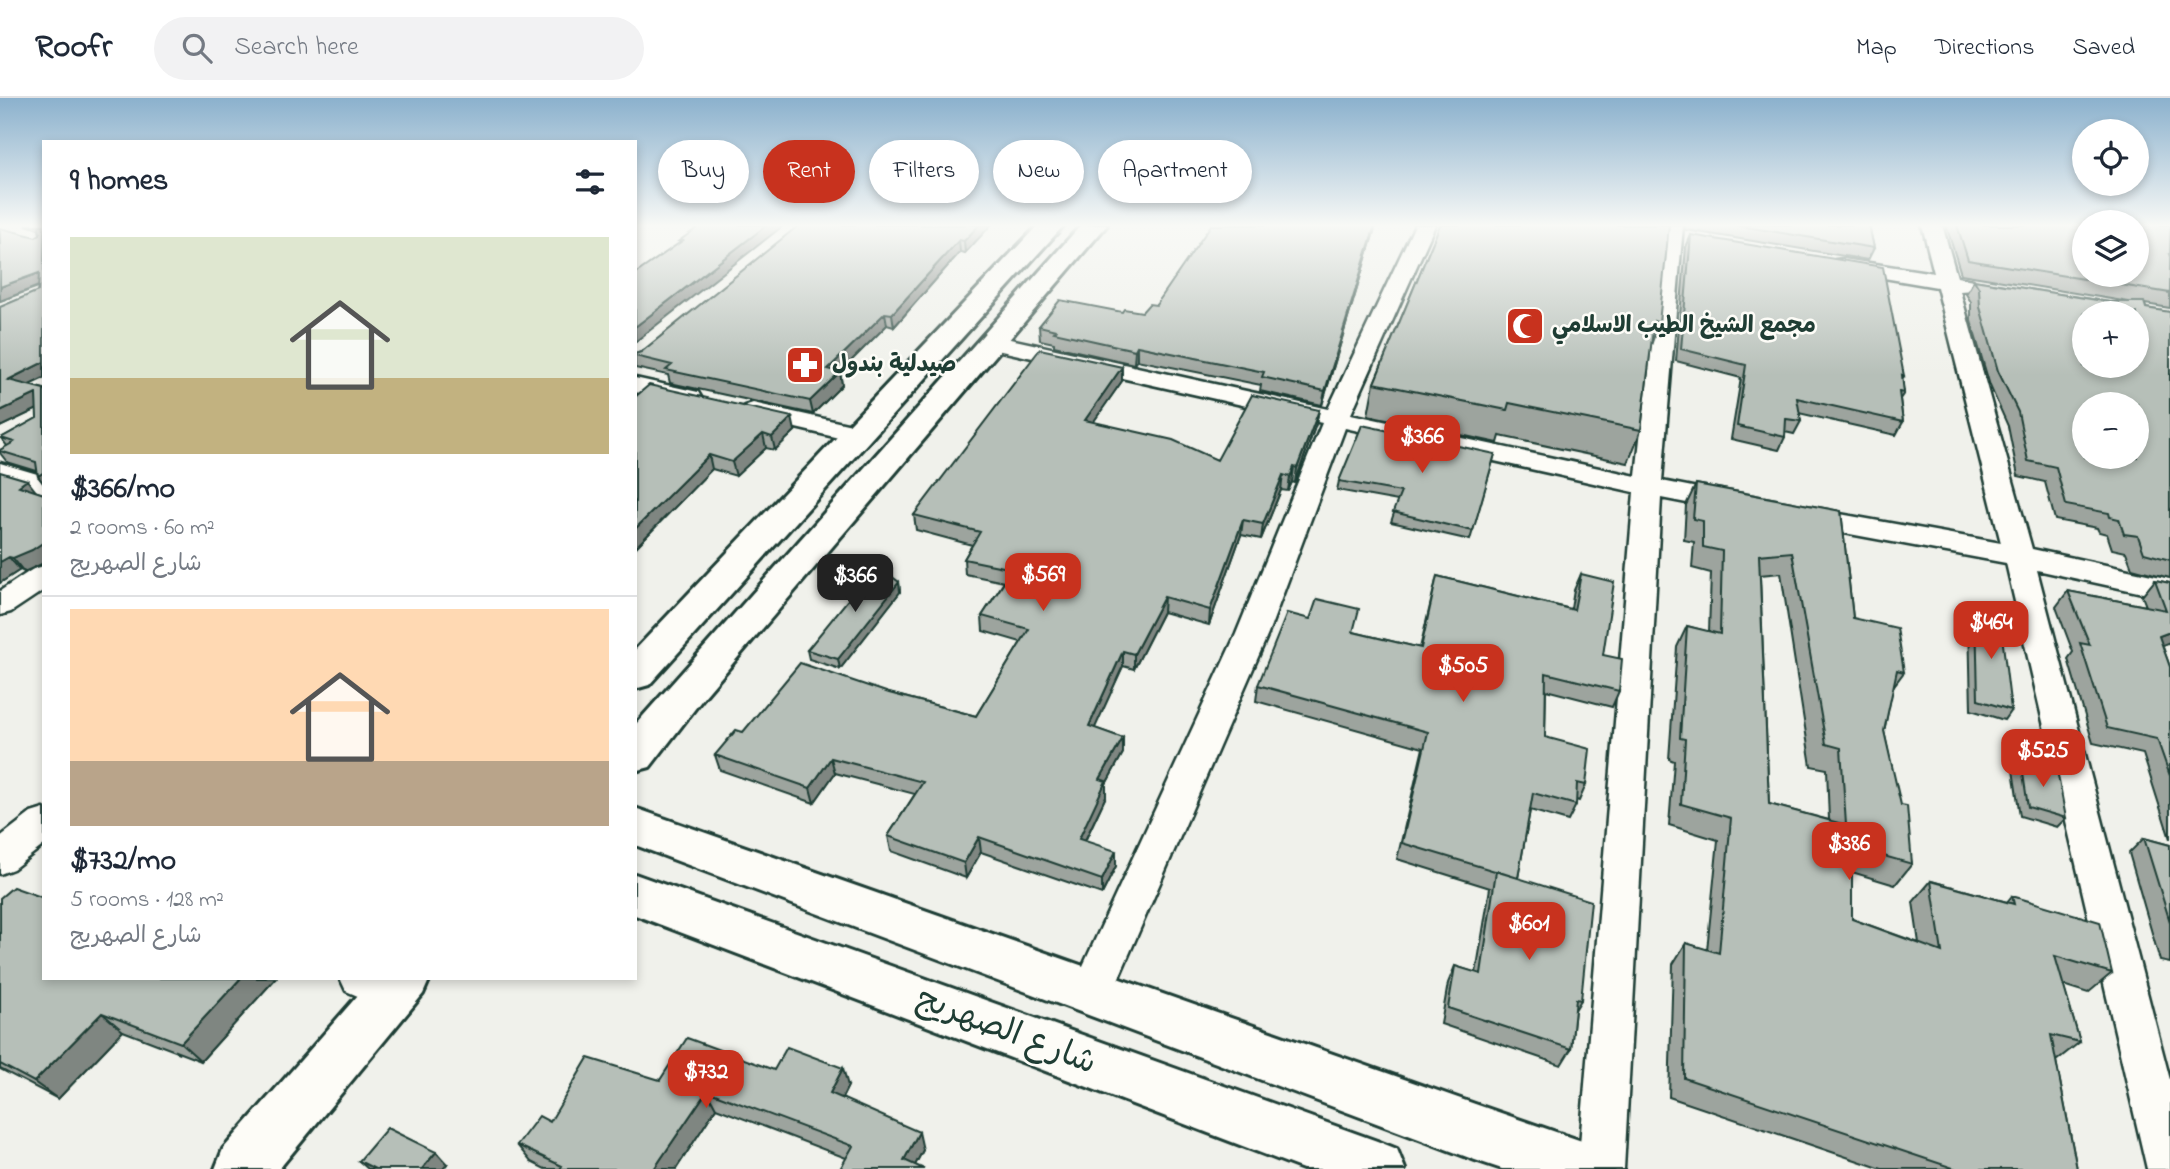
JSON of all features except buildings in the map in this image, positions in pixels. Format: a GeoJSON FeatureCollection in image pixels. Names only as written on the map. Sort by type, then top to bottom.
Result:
{"type":"FeatureCollection","features":[{"type":"Feature","properties":{"kind":"main road"},"geometry":{"type":"LineString","coordinates":[[637,673],[1005,275]]}},
{"type":"Feature","properties":{"kind":"main road"},"geometry":{"type":"LineString","coordinates":[[637,753],[690,687],[1051,275]]}},
{"type":"Feature","properties":{"kind":"main road"},"geometry":{"type":"LineString","coordinates":[[637,827],[1475,1132],[1585,1169]]}},
{"type":"Feature","properties":{"kind":"main road","name":"شارع الصهريج"},"geometry":{"type":"LineString","coordinates":[[637,895],[1377,1169]]}},
{"type":"Feature","properties":{"kind":"main road"},"geometry":{"type":"LineString","coordinates":[[243,1169],[386,983]]}},
{"type":"Feature","properties":{"kind":"street"},"geometry":{"type":"LineString","coordinates":[[1093,992],[1252,634],[1336,419],[1402,275]]}},
{"type":"Feature","properties":{"kind":"street"},"geometry":{"type":"LineString","coordinates":[[1601,1169],[1648,487],[1671,275]]}},
{"type":"Feature","properties":{"kind":"street"},"geometry":{"type":"LineString","coordinates":[[1904,275],[1987,289]]}},
{"type":"Feature","properties":{"kind":"street"},"geometry":{"type":"LineString","coordinates":[[1946,275],[2020,556],[2170,1169]]}},
{"type":"Feature","properties":{"kind":"street"},"geometry":{"type":"LineString","coordinates":[[992,342],[1648,487],[1754,507]]}},
{"type":"Feature","properties":{"kind":"street"},"geometry":{"type":"LineString","coordinates":[[637,385],[856,434]]}},
{"type":"Feature","properties":{"kind":"street"},"geometry":{"type":"LineString","coordinates":[[0,471],[42,484]]}},
{"type":"Feature","properties":{"kind":"street"},"geometry":{"type":"LineString","coordinates":[[1781,512],[2020,556],[2170,589]]}},
{"type":"Feature","properties":{"kind":"street"},"geometry":{"type":"LineString","coordinates":[[0,605],[42,577]]}},
{"type":"Feature","properties":{"kind":"place","name":"مجمع الشيخ الطيب الاسلامي"},"geometry":{"type":"Point","coordinates":[1525,326]}},
{"type":"Feature","properties":{"kind":"place","name":"صيدلية بندول"},"geometry":{"type":"Point","coordinates":[805,365]}}]}
